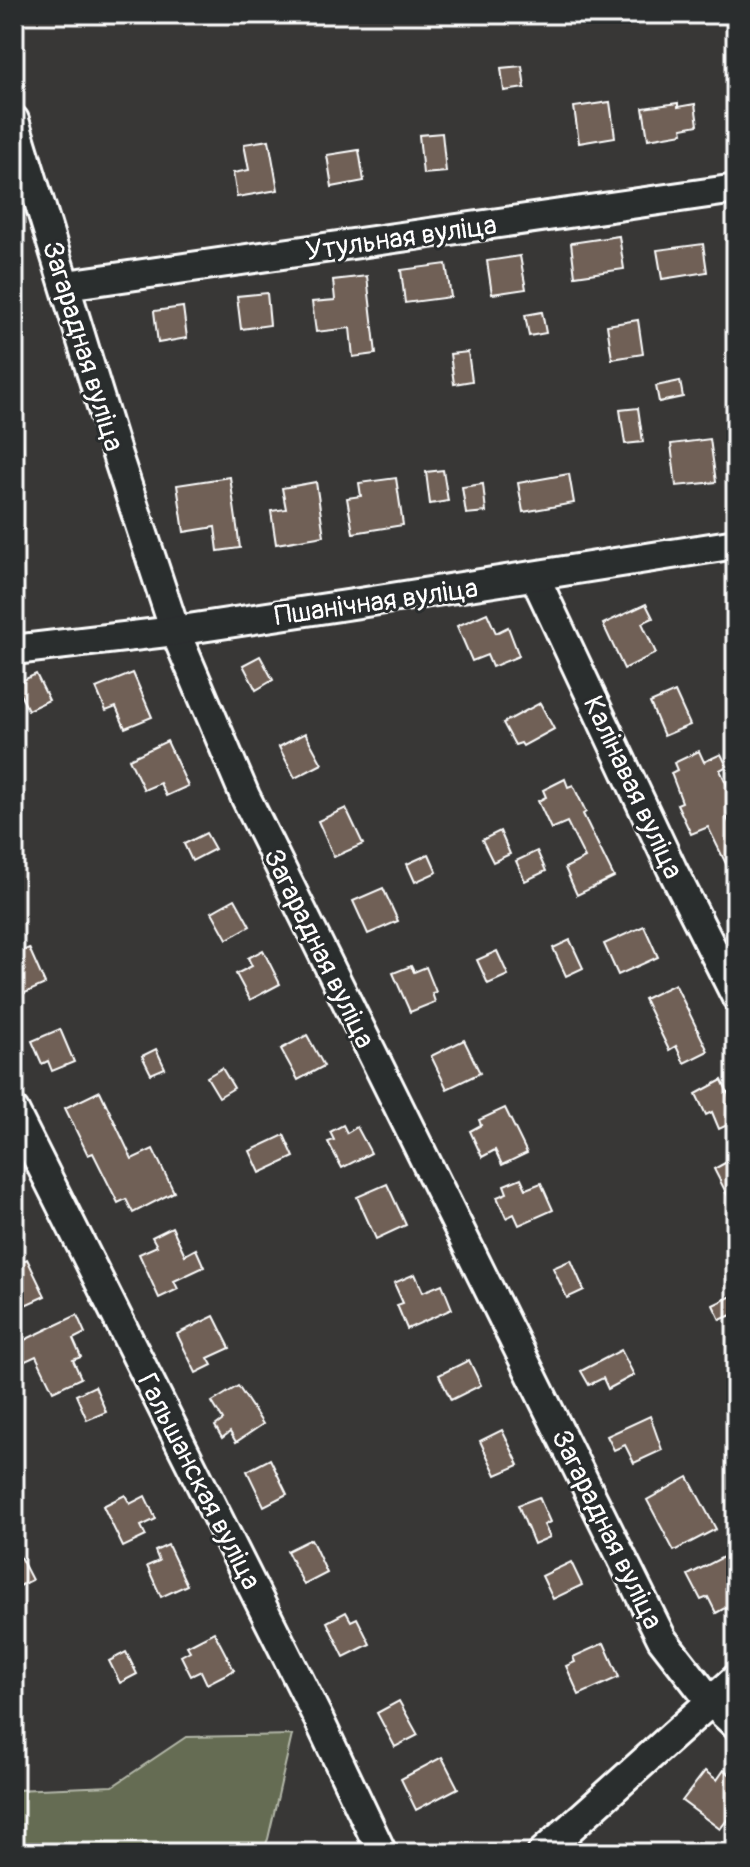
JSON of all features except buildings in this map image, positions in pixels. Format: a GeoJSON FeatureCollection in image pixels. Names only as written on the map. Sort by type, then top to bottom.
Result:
{"type":"FeatureCollection","features":[{"type":"Feature","properties":{"kind":"street","name":"Загарадная вуліца"},"geometry":{"type":"LineString","coordinates":[[14,120],[116,452],[175,631],[245,796],[662,1639],[711,1702],[736,1725]]}},
{"type":"Feature","properties":{"kind":"street","name":"Утульная вуліца"},"geometry":{"type":"LineString","coordinates":[[66,285],[736,189]]}},
{"type":"Feature","properties":{"kind":"street","name":"Пшанічная вуліца"},"geometry":{"type":"LineString","coordinates":[[14,650],[175,631],[736,544]]}},
{"type":"Feature","properties":{"kind":"street","name":"Калінавая вуліца"},"geometry":{"type":"LineString","coordinates":[[535,577],[672,869],[736,996]]}},
{"type":"Feature","properties":{"kind":"street","name":"Гальшанская вуліца"},"geometry":{"type":"LineString","coordinates":[[14,1111],[319,1720],[382,1853]]}},
{"type":"Feature","properties":{"kind":"street"},"geometry":{"type":"LineString","coordinates":[[542,1853],[736,1679]]}},
{"type":"Feature","properties":{"kind":"green space"},"geometry":{"type":"Polygon","coordinates":[[[14,424],[21,426],[23,457],[21,488],[14,508],[14,424]]]}},
{"type":"Feature","properties":{"kind":"green space"},"geometry":{"type":"Polygon","coordinates":[[[292,1735],[262,1853],[14,1853],[14,1790],[113,1786],[186,1737],[292,1735]]]}}]}
